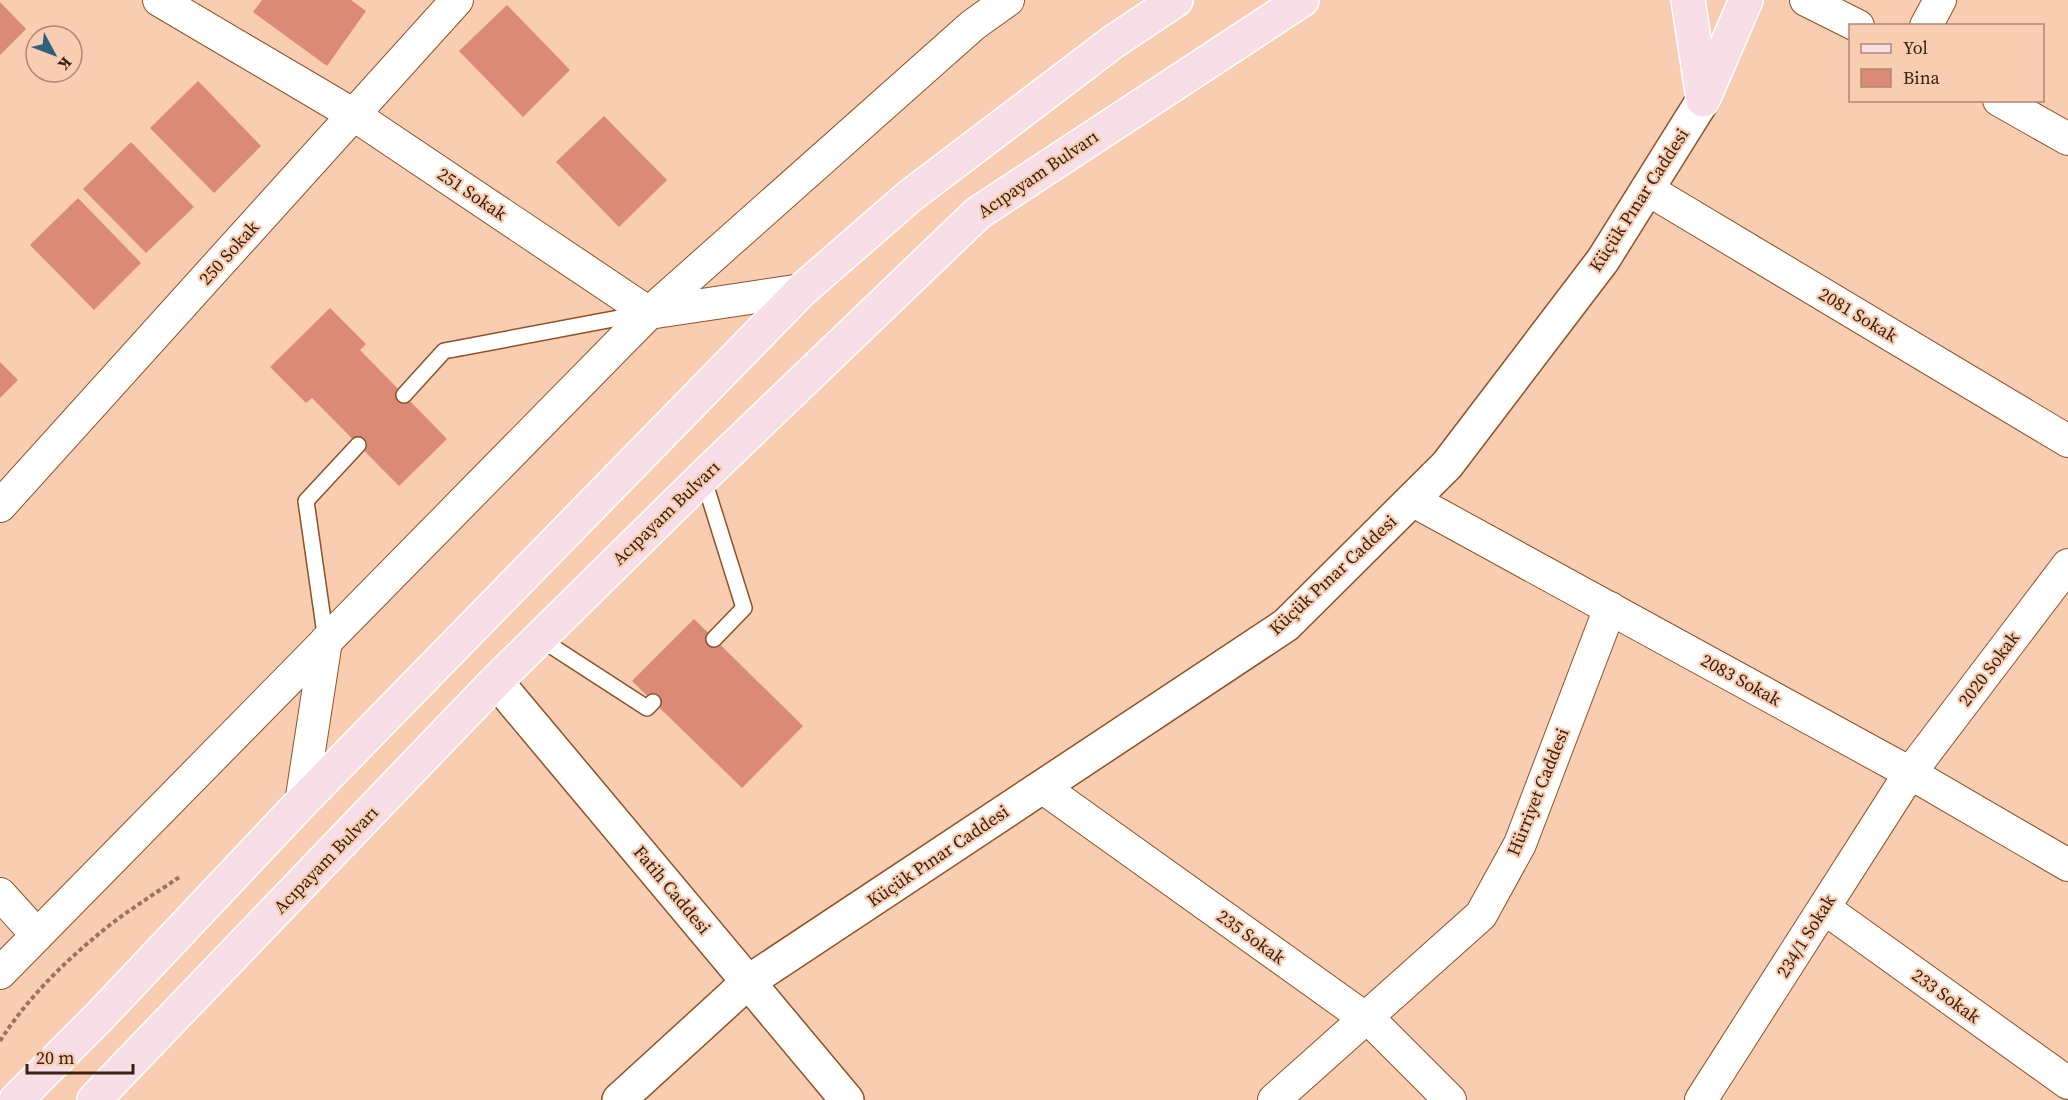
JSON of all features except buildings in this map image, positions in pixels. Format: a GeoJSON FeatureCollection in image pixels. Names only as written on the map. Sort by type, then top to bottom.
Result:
{"type":"FeatureCollection","features":[{"type":"Feature","properties":{"kind":"main road"},"geometry":{"type":"LineString","coordinates":[[16,1100],[99,1017],[301,803],[802,290],[910,196],[1113,42],[1176,0]]}},
{"type":"Feature","properties":{"kind":"main road","name":"Acıpayam Bulvarı"},"geometry":{"type":"LineString","coordinates":[[94,1100],[496,681],[703,477],[978,213],[1302,0]]}},
{"type":"Feature","properties":{"kind":"main road"},"geometry":{"type":"LineString","coordinates":[[1688,0],[1703,100]]}},
{"type":"Feature","properties":{"kind":"main road"},"geometry":{"type":"LineString","coordinates":[[1703,100],[1746,0]]}},
{"type":"Feature","properties":{"kind":"street","name":"251 Sokak"},"geometry":{"type":"LineString","coordinates":[[159,0],[354,115],[649,313]]}},
{"type":"Feature","properties":{"kind":"street","name":"250 Sokak"},"geometry":{"type":"LineString","coordinates":[[0,506],[457,0]]}},
{"type":"Feature","properties":{"kind":"street"},"geometry":{"type":"LineString","coordinates":[[0,973],[649,313],[975,11],[1008,0]]}},
{"type":"Feature","properties":{"kind":"street"},"geometry":{"type":"LineString","coordinates":[[1806,0],[1854,24]]}},
{"type":"Feature","properties":{"kind":"street"},"geometry":{"type":"LineString","coordinates":[[1927,24],[1940,0]]}},
{"type":"Feature","properties":{"kind":"street","name":"Küçük Pınar Caddesi"},"geometry":{"type":"LineString","coordinates":[[619,1100],[748,982],[1286,625],[1447,465],[1603,260],[1703,100]]}},
{"type":"Feature","properties":{"kind":"street"},"geometry":{"type":"LineString","coordinates":[[2003,102],[2068,139]]}},
{"type":"Feature","properties":{"kind":"street","name":"2081 Sokak"},"geometry":{"type":"LineString","coordinates":[[1647,189],[2068,441]]}},
{"type":"Feature","properties":{"kind":"street"},"geometry":{"type":"LineString","coordinates":[[649,313],[802,290]]}},
{"type":"Feature","properties":{"kind":"street","name":"2083 Sokak"},"geometry":{"type":"LineString","coordinates":[[1412,500],[1910,772],[2068,866]]}},
{"type":"Feature","properties":{"kind":"street","name":"2020 Sokak"},"geometry":{"type":"LineString","coordinates":[[1910,772],[2068,565]]}},
{"type":"Feature","properties":{"kind":"street","name":"Hürriyet Caddesi"},"geometry":{"type":"LineString","coordinates":[[1274,1100],[1481,915],[1520,844],[1610,608]]}},
{"type":"Feature","properties":{"kind":"street"},"geometry":{"type":"LineString","coordinates":[[301,803],[326,641]]}},
{"type":"Feature","properties":{"kind":"street","name":"Fatih Caddesi"},"geometry":{"type":"LineString","coordinates":[[496,681],[847,1100]]}},
{"type":"Feature","properties":{"kind":"street","name":"234/1 Sokak"},"geometry":{"type":"LineString","coordinates":[[1701,1100],[1910,772]]}},
{"type":"Feature","properties":{"kind":"street","name":"235 Sokak"},"geometry":{"type":"LineString","coordinates":[[1042,787],[1376,1026],[1450,1100]]}},
{"type":"Feature","properties":{"kind":"street"},"geometry":{"type":"LineString","coordinates":[[0,894],[37,935]]}},
{"type":"Feature","properties":{"kind":"street","name":"233 Sokak"},"geometry":{"type":"LineString","coordinates":[[1824,908],[2068,1083]]}},
{"type":"Feature","properties":{"kind":"lane"},"geometry":{"type":"LineString","coordinates":[[404,395],[444,351],[649,313]]}},
{"type":"Feature","properties":{"kind":"lane"},"geometry":{"type":"LineString","coordinates":[[326,641],[306,501],[358,444]]}},
{"type":"Feature","properties":{"kind":"lane"},"geometry":{"type":"LineString","coordinates":[[703,477],[744,608],[714,639]]}},
{"type":"Feature","properties":{"kind":"lane"},"geometry":{"type":"LineString","coordinates":[[539,638],[647,708],[653,702]]}}]}
